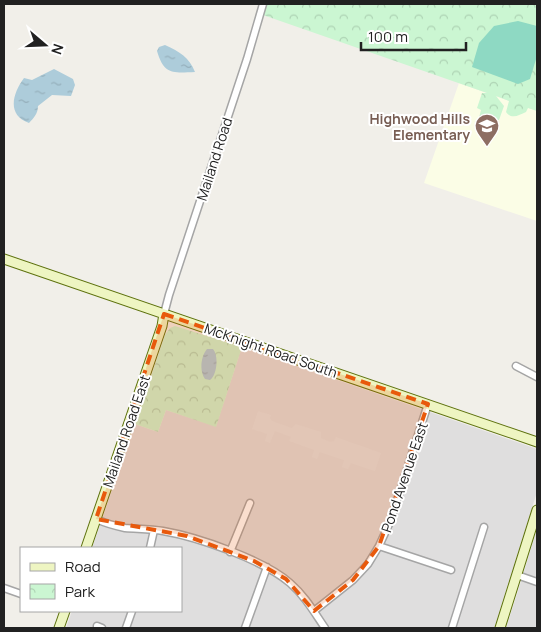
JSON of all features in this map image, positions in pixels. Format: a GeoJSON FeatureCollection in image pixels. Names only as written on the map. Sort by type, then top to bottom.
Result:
{"type":"FeatureCollection","features":[{"type":"Feature","properties":{"kind":"street","name":"Mailand Road"},"geometry":{"type":"LineString","coordinates":[[164,314],[263,4]]}},
{"type":"Feature","properties":{"kind":"street","name":"McKnight Road South"},"geometry":{"type":"LineString","coordinates":[[4,259],[537,442]]}},
{"type":"Feature","properties":{"kind":"street","name":"Mailand Road East"},"geometry":{"type":"LineString","coordinates":[[86,547],[162,326],[164,314]]}},
{"type":"Feature","properties":{"kind":"street"},"geometry":{"type":"LineString","coordinates":[[516,366],[537,377]]}},
{"type":"Feature","properties":{"kind":"street","name":"Pond Avenue East"},"geometry":{"type":"LineString","coordinates":[[314,611],[353,580],[368,564],[379,546],[392,518],[428,404]]}},
{"type":"Feature","properties":{"kind":"street"},"geometry":{"type":"LineString","coordinates":[[230,552],[250,503]]}},
{"type":"Feature","properties":{"kind":"street"},"geometry":{"type":"LineString","coordinates":[[500,628],[537,510]]}},
{"type":"Feature","properties":{"kind":"street"},"geometry":{"type":"LineString","coordinates":[[96,520],[120,527],[154,530],[187,536],[267,567],[295,587],[325,628]]}},
{"type":"Feature","properties":{"kind":"street"},"geometry":{"type":"LineString","coordinates":[[452,628],[484,527]]}},
{"type":"Feature","properties":{"kind":"street"},"geometry":{"type":"LineString","coordinates":[[150,547],[154,530]]}},
{"type":"Feature","properties":{"kind":"street"},"geometry":{"type":"LineString","coordinates":[[379,546],[452,570]]}},
{"type":"Feature","properties":{"kind":"street"},"geometry":{"type":"LineString","coordinates":[[245,628],[267,567]]}},
{"type":"Feature","properties":{"kind":"street"},"geometry":{"type":"LineString","coordinates":[[517,575],[537,582]]}},
{"type":"Feature","properties":{"kind":"street"},"geometry":{"type":"LineString","coordinates":[[4,588],[20,594]]}},
{"type":"Feature","properties":{"kind":"street"},"geometry":{"type":"LineString","coordinates":[[60,628],[65,612]]}},
{"type":"Feature","properties":{"kind":"street"},"geometry":{"type":"LineString","coordinates":[[126,628],[132,612]]}},
{"type":"Feature","properties":{"kind":"street"},"geometry":{"type":"LineString","coordinates":[[97,628],[97,626],[102,628]]}},
{"type":"Feature","properties":{"kind":"highlighted area"},"geometry":{"type":"Polygon","coordinates":[[[164,314],[428,404],[379,546],[353,580],[314,611],[286,579],[254,561],[187,536],[96,519],[164,314]]]}},
{"type":"Feature","properties":{"kind":"shaded area","name":"Highwood Hills Elementary"},"geometry":{"type":"Polygon","coordinates":[[[459,83],[537,111],[537,221],[424,183],[459,83]]]}},
{"type":"Feature","properties":{"kind":"shaded area"},"geometry":{"type":"Polygon","coordinates":[[[242,347],[537,449],[537,492],[494,628],[66,628],[72,612],[182,612],[182,547],[92,547],[135,424],[158,432],[166,410],[216,426],[242,347]]]}},
{"type":"Feature","properties":{"kind":"shaded area"},"geometry":{"type":"Polygon","coordinates":[[[258,411],[271,415],[272,421],[292,428],[296,424],[321,432],[321,438],[330,442],[334,441],[336,437],[381,453],[375,471],[351,463],[348,469],[342,467],[344,460],[320,452],[317,459],[312,457],[314,450],[289,441],[291,437],[275,431],[270,443],[265,441],[267,434],[252,429],[258,411]]]}},
{"type":"Feature","properties":{"kind":"shaded area"},"geometry":{"type":"Polygon","coordinates":[[[537,529],[537,628],[506,628],[517,594],[537,529]]]}},
{"type":"Feature","properties":{"kind":"green space"},"geometry":{"type":"Polygon","coordinates":[[[267,4],[537,4],[537,111],[528,108],[526,112],[511,116],[506,112],[509,101],[496,96],[504,106],[499,120],[490,121],[479,118],[481,110],[477,108],[482,93],[487,93],[263,15],[267,4]]]}},
{"type":"Feature","properties":{"kind":"green space"},"geometry":{"type":"Polygon","coordinates":[[[518,21],[537,26],[537,56],[530,79],[518,84],[472,67],[479,43],[494,26],[518,21]]]}},
{"type":"Feature","properties":{"kind":"green space"},"geometry":{"type":"Polygon","coordinates":[[[175,326],[242,347],[216,427],[166,410],[158,432],[135,424],[165,335],[170,328],[175,326]]]}},
{"type":"Feature","properties":{"kind":"water"},"geometry":{"type":"Polygon","coordinates":[[[165,45],[190,62],[195,72],[181,73],[170,71],[166,68],[157,51],[159,47],[165,45]]]}},
{"type":"Feature","properties":{"kind":"water"},"geometry":{"type":"Polygon","coordinates":[[[54,69],[73,79],[75,85],[71,96],[52,95],[38,106],[35,115],[29,123],[17,115],[14,109],[17,90],[24,78],[32,80],[54,69]]]}},
{"type":"Feature","properties":{"kind":"water"},"geometry":{"type":"Polygon","coordinates":[[[207,349],[213,349],[217,361],[216,370],[210,380],[205,379],[201,368],[203,356],[207,349]]]}},
{"type":"Feature","properties":{"kind":"place","name":"Highwood Hills Elementary"},"geometry":{"type":"Point","coordinates":[487,147]}}]}
